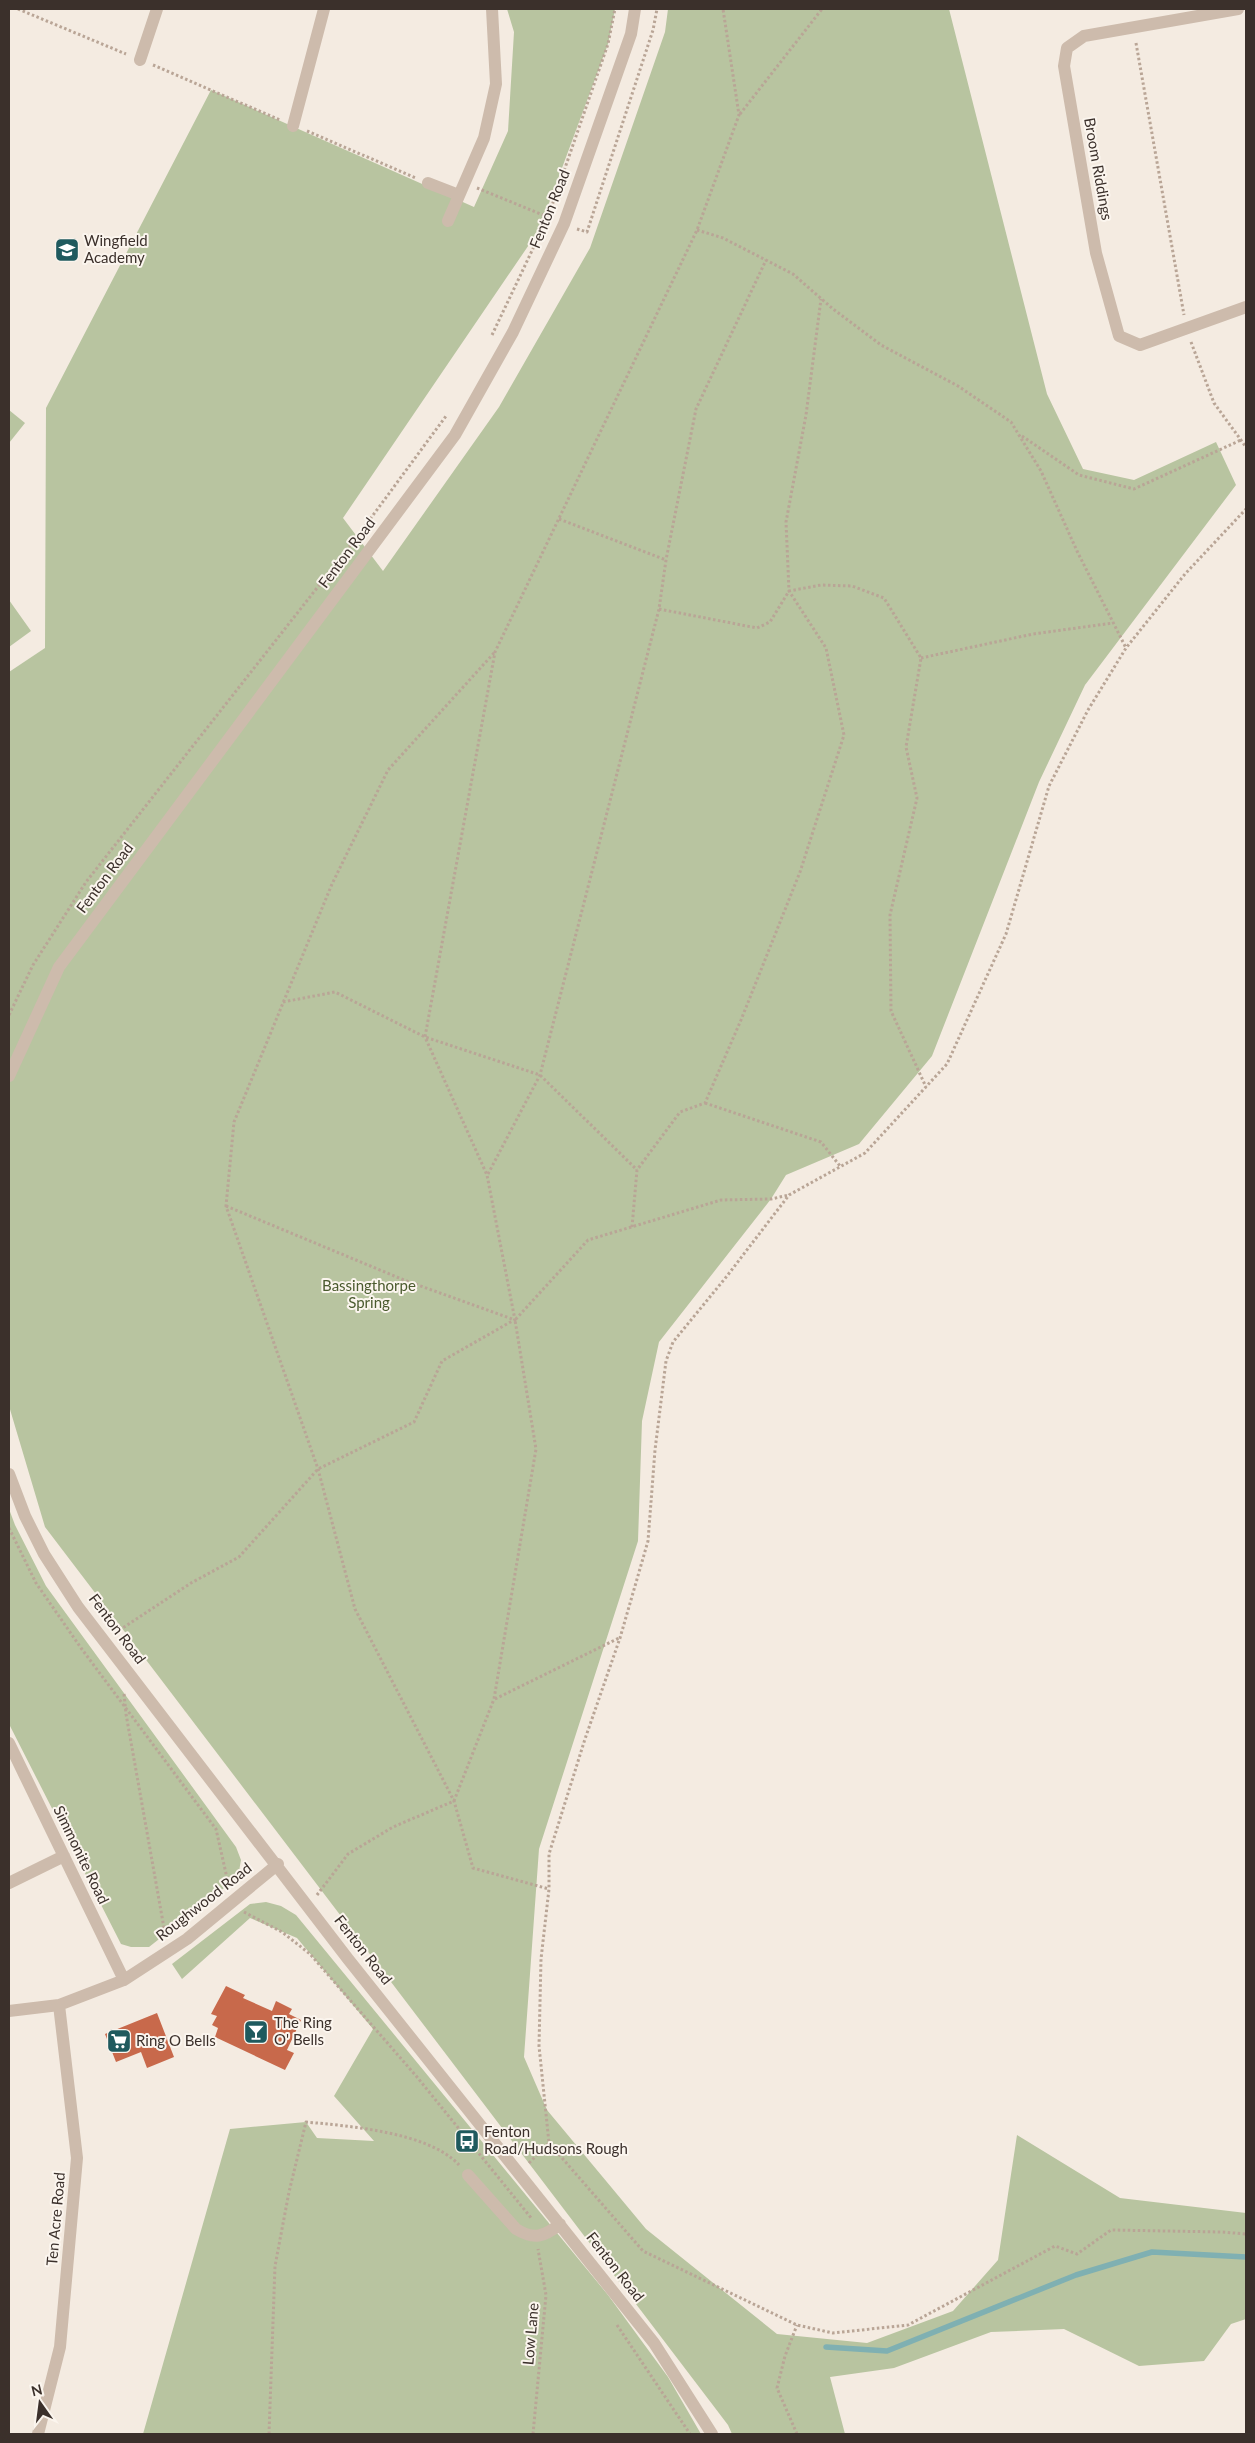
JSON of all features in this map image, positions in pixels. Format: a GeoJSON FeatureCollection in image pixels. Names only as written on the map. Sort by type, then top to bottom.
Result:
{"type":"FeatureCollection","features":[{"type":"Feature","properties":{"kind":"street"},"geometry":{"type":"LineString","coordinates":[[140,60],[157,9]]}},
{"type":"Feature","properties":{"kind":"street"},"geometry":{"type":"LineString","coordinates":[[293,126],[324,9]]}},
{"type":"Feature","properties":{"kind":"street"},"geometry":{"type":"LineString","coordinates":[[448,221],[484,138],[496,84],[492,9]]}},
{"type":"Feature","properties":{"kind":"street","name":"Fenton Road"},"geometry":{"type":"LineString","coordinates":[[9,1076],[59,967],[455,435],[512,332],[564,224],[631,34],[636,9]]}},
{"type":"Feature","properties":{"kind":"street","name":"Broom Riddings"},"geometry":{"type":"LineString","coordinates":[[1238,9],[1084,36],[1066,48],[1064,66],[1096,254],[1119,336],[1140,345],[1246,307]]}},
{"type":"Feature","properties":{"kind":"street"},"geometry":{"type":"LineString","coordinates":[[428,183],[459,196]]}},
{"type":"Feature","properties":{"kind":"street","name":"Fenton Road"},"geometry":{"type":"LineString","coordinates":[[9,1474],[25,1516],[44,1554],[78,1607],[278,1864],[348,1959],[654,2343],[712,2434]]}},
{"type":"Feature","properties":{"kind":"street","name":"Simmonite Road"},"geometry":{"type":"LineString","coordinates":[[9,1744],[124,1980]]}},
{"type":"Feature","properties":{"kind":"street"},"geometry":{"type":"LineString","coordinates":[[9,1882],[64,1856]]}},
{"type":"Feature","properties":{"kind":"street","name":"Roughwood Road"},"geometry":{"type":"LineString","coordinates":[[9,2011],[59,2005],[124,1980],[187,1939],[278,1864]]}},
{"type":"Feature","properties":{"kind":"street","name":"Ten Acre Road"},"geometry":{"type":"LineString","coordinates":[[38,2434],[60,2347],[77,2158],[59,2005]]}},
{"type":"Feature","properties":{"kind":"street"},"geometry":{"type":"LineString","coordinates":[[468,2175],[516,2229],[525,2235],[536,2237],[546,2235],[560,2224]]}},
{"type":"Feature","properties":{"kind":"path"},"geometry":{"type":"LineString","coordinates":[[18,9],[428,183]]}},
{"type":"Feature","properties":{"kind":"path"},"geometry":{"type":"LineString","coordinates":[[487,342],[548,217],[608,44],[615,9]]}},
{"type":"Feature","properties":{"kind":"path"},"geometry":{"type":"LineString","coordinates":[[723,9],[739,115]]}},
{"type":"Feature","properties":{"kind":"path"},"geometry":{"type":"LineString","coordinates":[[309,1906],[348,1854],[393,1827],[454,1801],[494,1699],[536,1450],[515,1320],[487,1175],[425,1037],[495,652],[560,520],[697,230],[739,115],[822,9]]}},
{"type":"Feature","properties":{"kind":"path"},"geometry":{"type":"LineString","coordinates":[[1133,27],[1186,330],[1214,403],[1246,447]]}},
{"type":"Feature","properties":{"kind":"path"},"geometry":{"type":"LineString","coordinates":[[464,182],[536,211]]}},
{"type":"Feature","properties":{"kind":"path"},"geometry":{"type":"LineString","coordinates":[[697,230],[723,238],[793,274],[820,299],[881,345],[958,386],[1011,422],[1041,471],[1077,551],[1126,648]]}},
{"type":"Feature","properties":{"kind":"path"},"geometry":{"type":"LineString","coordinates":[[487,1175],[540,1075],[660,609],[666,560],[696,409],[766,260]]}},
{"type":"Feature","properties":{"kind":"path"},"geometry":{"type":"LineString","coordinates":[[705,1103],[741,1020],[800,872],[844,735],[826,648],[789,592],[786,522],[806,415],[820,299]]}},
{"type":"Feature","properties":{"kind":"path"},"geometry":{"type":"LineString","coordinates":[[9,1015],[33,965],[86,882],[357,537],[450,409]]}},
{"type":"Feature","properties":{"kind":"path"},"geometry":{"type":"LineString","coordinates":[[1019,434],[1078,475],[1134,489],[1241,440]]}},
{"type":"Feature","properties":{"kind":"path"},"geometry":{"type":"LineString","coordinates":[[105,1640],[191,1583],[239,1557],[318,1469],[414,1422],[442,1361],[515,1320],[588,1240],[721,1200],[771,1199],[789,1195],[865,1153],[947,1064],[1006,934],[1049,786],[1088,710],[1126,648],[1185,574],[1246,509]]}},
{"type":"Feature","properties":{"kind":"path"},"geometry":{"type":"LineString","coordinates":[[560,520],[666,560]]}},
{"type":"Feature","properties":{"kind":"path"},"geometry":{"type":"LineString","coordinates":[[660,609],[757,628],[770,622],[789,592],[821,585],[852,586],[884,598],[921,658],[906,747],[917,798],[890,915],[891,1011],[926,1087]]}},
{"type":"Feature","properties":{"kind":"path"},"geometry":{"type":"LineString","coordinates":[[921,658],[1033,634],[1113,624]]}},
{"type":"Feature","properties":{"kind":"path"},"geometry":{"type":"LineString","coordinates":[[495,652],[388,770],[332,884],[234,1122],[226,1206],[318,1469],[355,1609],[454,1801],[473,1868],[549,1888]]}},
{"type":"Feature","properties":{"kind":"path"},"geometry":{"type":"LineString","coordinates":[[283,1002],[335,992],[425,1037],[540,1075],[637,1170]]}},
{"type":"Feature","properties":{"kind":"path"},"geometry":{"type":"LineString","coordinates":[[632,1227],[637,1170],[680,1112],[705,1103],[821,1142],[840,1166]]}},
{"type":"Feature","properties":{"kind":"path"},"geometry":{"type":"LineString","coordinates":[[789,1195],[727,1276],[673,1342],[666,1360],[648,1540],[620,1638],[584,1739],[549,1854],[549,1888],[540,1959],[539,2046],[549,2143],[643,2251],[797,2325],[833,2333],[908,2325],[1055,2246],[1077,2254],[1111,2230],[1246,2234]]}},
{"type":"Feature","properties":{"kind":"path"},"geometry":{"type":"LineString","coordinates":[[226,1206],[404,1280],[515,1320]]}},
{"type":"Feature","properties":{"kind":"path"},"geometry":{"type":"LineString","coordinates":[[494,1699],[620,1638]]}},
{"type":"Feature","properties":{"kind":"path"},"geometry":{"type":"LineString","coordinates":[[124,1690],[126,1714],[164,1928],[162,1955]]}},
{"type":"Feature","properties":{"kind":"path"},"geometry":{"type":"LineString","coordinates":[[269,2434],[275,2266],[289,2192],[306,2122],[365,2128],[439,2149],[456,2162],[468,2175]]}},
{"type":"Feature","properties":{"kind":"path"},"geometry":{"type":"LineString","coordinates":[[520,2173],[549,2143]]}},
{"type":"Feature","properties":{"kind":"path","name":"Low Lane"},"geometry":{"type":"LineString","coordinates":[[533,2434],[546,2295],[536,2237]]}},
{"type":"Feature","properties":{"kind":"path"},"geometry":{"type":"LineString","coordinates":[[612,2317],[690,2434]]}},
{"type":"Feature","properties":{"kind":"path"},"geometry":{"type":"LineString","coordinates":[[797,2325],[785,2356],[777,2388],[797,2434]]}},
{"type":"Feature","properties":{"kind":"green space","name":"Bassingthorpe Spring"},"geometry":{"type":"Polygon","coordinates":[[[507,9],[615,9],[608,44],[539,230],[343,518],[383,571],[499,407],[590,248],[665,32],[668,9],[949,9],[1047,394],[1083,469],[1134,480],[1216,442],[1236,485],[1085,685],[1039,782],[932,1056],[859,1144],[786,1175],[771,1199],[659,1342],[642,1421],[638,1541],[539,1849],[524,2057],[547,2110],[646,2229],[777,2334],[867,2343],[953,2311],[998,2260],[1017,2135],[1120,2198],[1246,2213],[1246,2319],[1231,2324],[1204,2361],[1139,2366],[1064,2329],[991,2332],[894,2368],[830,2377],[845,2434],[732,2434],[728,2425],[45,1527],[9,1406],[9,672],[45,648],[46,408],[211,90],[474,207],[508,131],[514,32],[507,9]]]}},
{"type":"Feature","properties":{"kind":"green space"},"geometry":{"type":"Polygon","coordinates":[[[9,410],[25,423],[9,443],[9,410]]]}},
{"type":"Feature","properties":{"kind":"green space"},"geometry":{"type":"Polygon","coordinates":[[[9,600],[31,631],[9,647],[9,600]]]}},
{"type":"Feature","properties":{"kind":"green space"},"geometry":{"type":"Polygon","coordinates":[[[9,1509],[15,1525],[46,1586],[236,1847],[241,1860],[238,1877],[149,1947],[131,1947],[121,1944],[9,1724],[9,1509]]]}},
{"type":"Feature","properties":{"kind":"green space"},"geometry":{"type":"Polygon","coordinates":[[[266,1902],[281,1906],[296,1915],[608,2295],[668,2377],[701,2434],[143,2434],[230,2129],[306,2122],[317,2138],[374,2141],[334,2096],[373,2029],[297,1938],[250,1918],[182,1979],[172,1964],[250,1904],[266,1902]]]}},
{"type":"Feature","properties":{"kind":"building","name":"The Ring O' Bells"},"geometry":{"type":"Polygon","coordinates":[[[226,1986],[245,1995],[243,1998],[272,2011],[276,2001],[292,2009],[289,2014],[301,2020],[287,2050],[294,2053],[285,2070],[215,2037],[218,2028],[212,2025],[217,2016],[211,2014],[226,1986]]]}},
{"type":"Feature","properties":{"kind":"building"},"geometry":{"type":"Polygon","coordinates":[[[157,2013],[174,2057],[147,2068],[141,2052],[116,2062],[105,2034],[157,2013]]]}},
{"type":"Feature","properties":{"kind":"waterway"},"geometry":{"type":"LineString","coordinates":[[826,2347],[887,2351],[1076,2275],[1152,2252],[1246,2257]]}},
{"type":"Feature","properties":{"kind":"place","name":"Wingfield Academy"},"geometry":{"type":"Point","coordinates":[67,250]}},
{"type":"Feature","properties":{"kind":"place","name":"The Ring O' Bells"},"geometry":{"type":"Point","coordinates":[256,2032]}},
{"type":"Feature","properties":{"kind":"place","name":"Ring O Bells"},"geometry":{"type":"Point","coordinates":[119,2041]}},
{"type":"Feature","properties":{"kind":"place","name":"Fenton Road/Hudsons Rough"},"geometry":{"type":"Point","coordinates":[467,2141]}}]}
